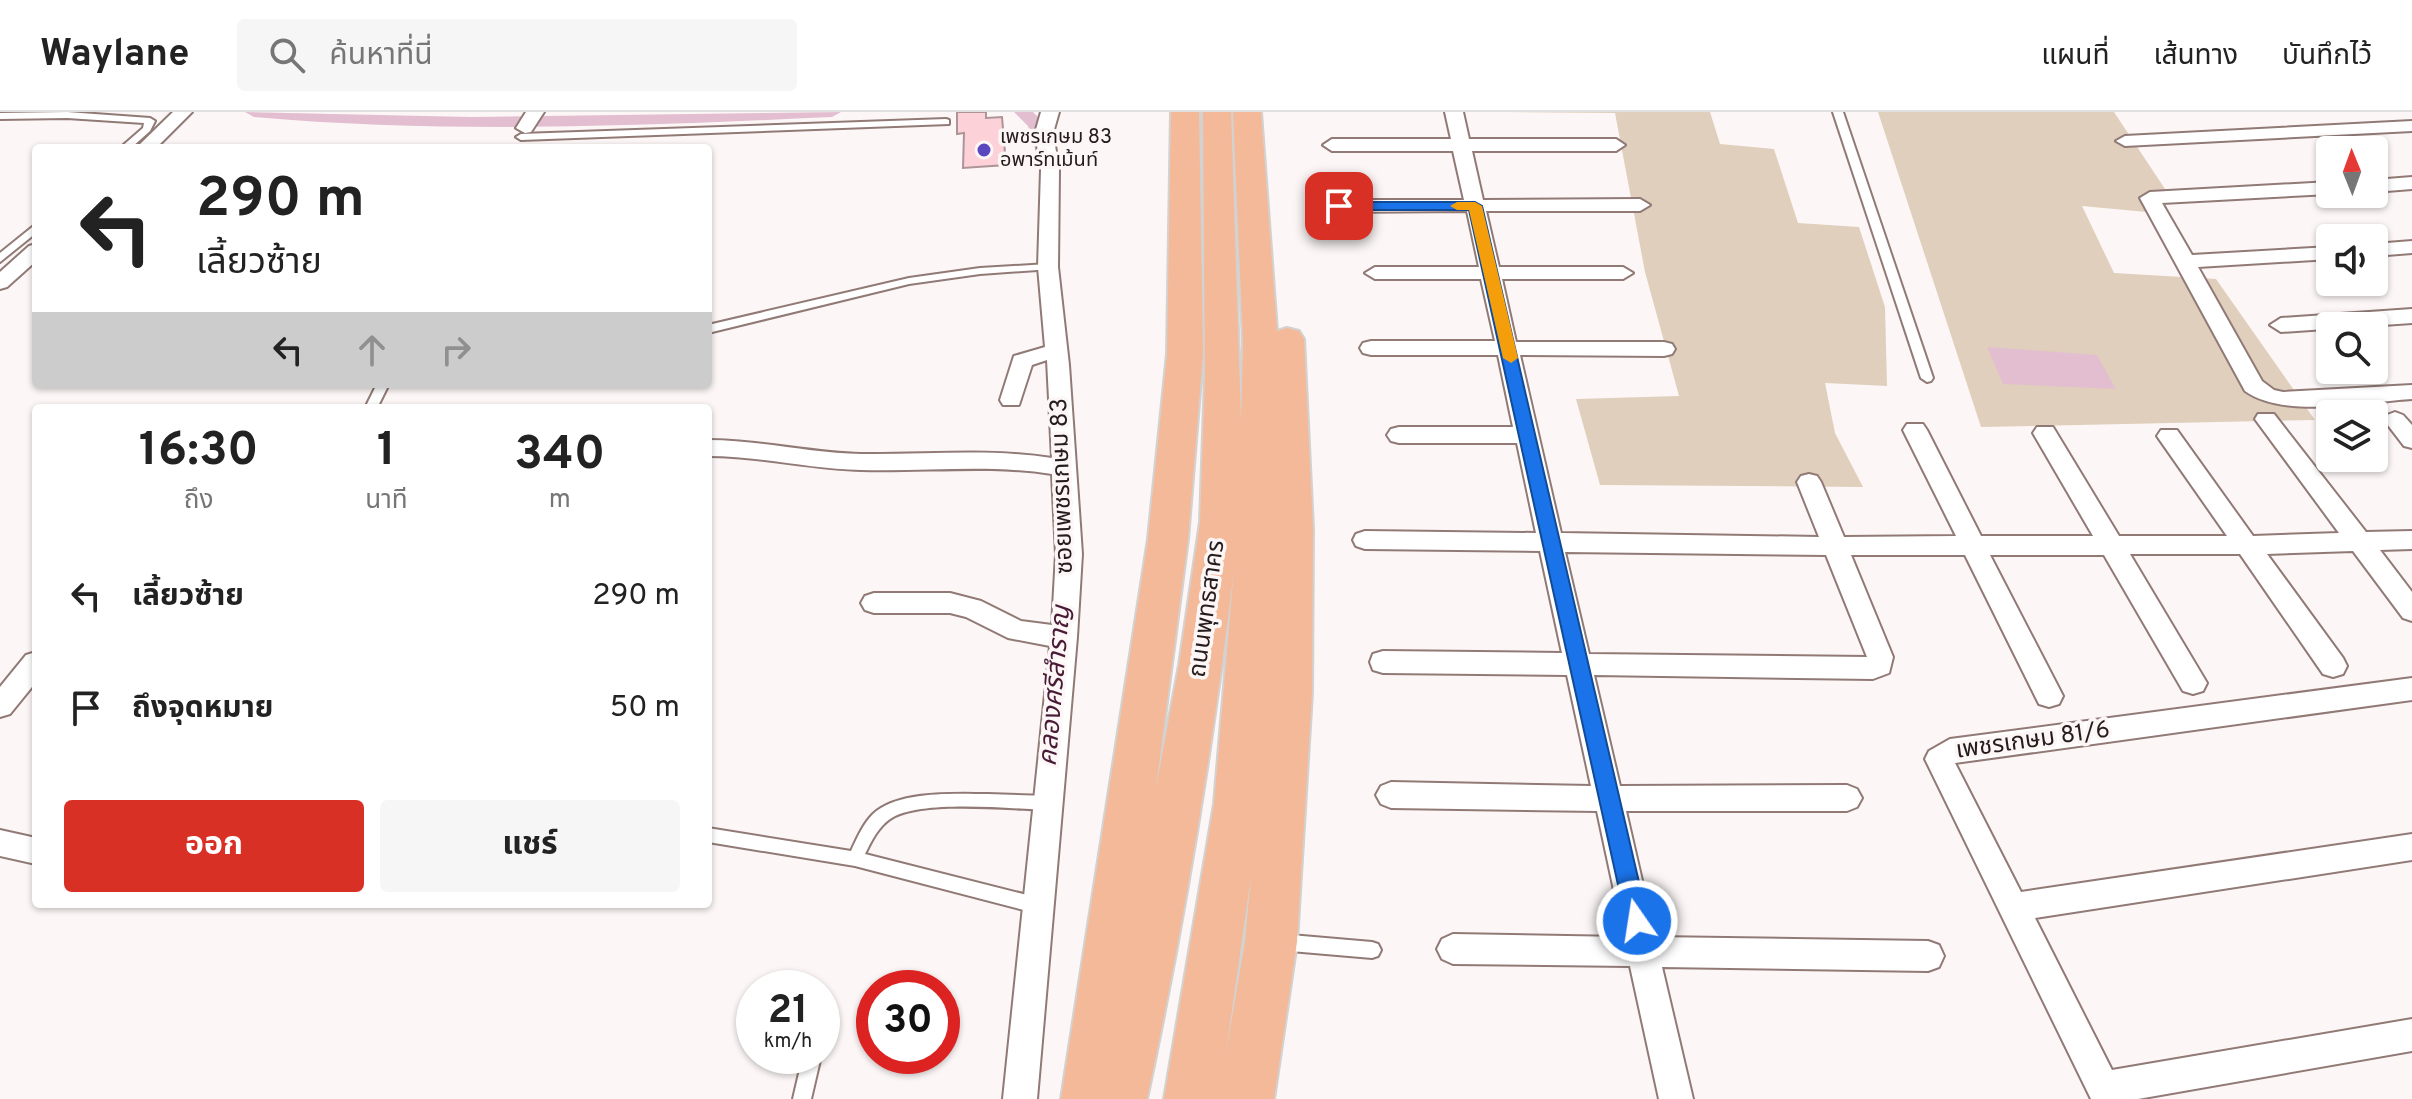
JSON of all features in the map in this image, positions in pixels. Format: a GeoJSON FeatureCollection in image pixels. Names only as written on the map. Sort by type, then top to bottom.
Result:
{"type":"FeatureCollection","features":[{"type":"Feature","properties":{"kind":"main road","name":"ถนนพุทธสาคร"},"geometry":{"type":"LineString","coordinates":[[1192,1099],[1238,804],[1239,523],[1197,117]]}},
{"type":"Feature","properties":{"kind":"main road"},"geometry":{"type":"LineString","coordinates":[[1089,1099],[1168,539],[1185,354],[1197,117]]}},
{"type":"Feature","properties":{"kind":"main road","name":"ถนนพุทธสาคร"},"geometry":{"type":"LineString","coordinates":[[1119,1099],[1151,956],[1201,665],[1239,523],[1260,343],[1257,117]]}},
{"type":"Feature","properties":{"kind":"main road"},"geometry":{"type":"LineString","coordinates":[[1246,1099],[1271,942],[1290,693],[1293,529],[1285,300],[1257,117]]}},
{"type":"Feature","properties":{"kind":"street","name":"ซอยเพชรเกษม 83"},"geometry":{"type":"LineString","coordinates":[[1020,1099],[1064,637],[1069,554],[1057,352],[1048,267],[1050,170],[1044,133],[1050,112]]}},
{"type":"Feature","properties":{"kind":"street"},"geometry":{"type":"LineString","coordinates":[[1454,112],[1676,1099]]}},
{"type":"Feature","properties":{"kind":"street"},"geometry":{"type":"LineString","coordinates":[[2377,112],[2404,127],[2412,139]]}},
{"type":"Feature","properties":{"kind":"street"},"geometry":{"type":"LineString","coordinates":[[149,144],[177,118]]}},
{"type":"Feature","properties":{"kind":"street"},"geometry":{"type":"LineString","coordinates":[[2125,141],[2404,127]]}},
{"type":"Feature","properties":{"kind":"street"},"geometry":{"type":"LineString","coordinates":[[1332,145],[1616,145]]}},
{"type":"Feature","properties":{"kind":"street"},"geometry":{"type":"LineString","coordinates":[[2388,185],[2412,183]]}},
{"type":"Feature","properties":{"kind":"street"},"geometry":{"type":"LineString","coordinates":[[2316,189],[2150,198],[2253,386],[2266,395],[2283,400],[2412,392]]}},
{"type":"Feature","properties":{"kind":"street"},"geometry":{"type":"LineString","coordinates":[[1339,206],[1640,205]]}},
{"type":"Feature","properties":{"kind":"street"},"geometry":{"type":"LineString","coordinates":[[2388,249],[2412,247]]}},
{"type":"Feature","properties":{"kind":"street"},"geometry":{"type":"LineString","coordinates":[[0,283],[32,254]]}},
{"type":"Feature","properties":{"kind":"street"},"geometry":{"type":"LineString","coordinates":[[2184,262],[2316,254]]}},
{"type":"Feature","properties":{"kind":"street"},"geometry":{"type":"LineString","coordinates":[[1375,273],[1623,273]]}},
{"type":"Feature","properties":{"kind":"street"},"geometry":{"type":"LineString","coordinates":[[2281,325],[2412,316]]}},
{"type":"Feature","properties":{"kind":"street"},"geometry":{"type":"LineString","coordinates":[[1371,348],[1664,349]]}},
{"type":"Feature","properties":{"kind":"street"},"geometry":{"type":"LineString","coordinates":[[1011,400],[1022,361],[1034,355],[1057,352]]}},
{"type":"Feature","properties":{"kind":"street"},"geometry":{"type":"LineString","coordinates":[[2266,419],[2412,611]]}},
{"type":"Feature","properties":{"kind":"street"},"geometry":{"type":"LineString","coordinates":[[2395,420],[2412,440]]}},
{"type":"Feature","properties":{"kind":"street"},"geometry":{"type":"LineString","coordinates":[[1915,430],[2049,696]]}},
{"type":"Feature","properties":{"kind":"street"},"geometry":{"type":"LineString","coordinates":[[2045,433],[2193,683]]}},
{"type":"Feature","properties":{"kind":"street"},"geometry":{"type":"LineString","coordinates":[[1399,435],[1527,435]]}},
{"type":"Feature","properties":{"kind":"street"},"geometry":{"type":"LineString","coordinates":[[2169,436],[2333,666]]}},
{"type":"Feature","properties":{"kind":"street"},"geometry":{"type":"LineString","coordinates":[[712,448],[762,449],[862,462],[1001,459],[1064,468]]}},
{"type":"Feature","properties":{"kind":"street"},"geometry":{"type":"LineString","coordinates":[[1383,662],[1873,668],[1879,665],[1880,657],[1809,482]]}},
{"type":"Feature","properties":{"kind":"street"},"geometry":{"type":"LineString","coordinates":[[1365,540],[2111,546],[2412,540]]}},
{"type":"Feature","properties":{"kind":"street"},"geometry":{"type":"LineString","coordinates":[[874,603],[950,603],[972,608],[1017,631],[1064,637]]}},
{"type":"Feature","properties":{"kind":"street"},"geometry":{"type":"LineString","coordinates":[[0,706],[32,668]]}},
{"type":"Feature","properties":{"kind":"street","name":"เพชรเกษม 81/6"},"geometry":{"type":"LineString","coordinates":[[2106,1094],[1939,759],[1943,754],[2412,689]]}},
{"type":"Feature","properties":{"kind":"street"},"geometry":{"type":"LineString","coordinates":[[1391,795],[1609,799],[1847,798]]}},
{"type":"Feature","properties":{"kind":"street"},"geometry":{"type":"LineString","coordinates":[[0,843],[32,850]]}},
{"type":"Feature","properties":{"kind":"street"},"geometry":{"type":"LineString","coordinates":[[2013,907],[2412,847]]}},
{"type":"Feature","properties":{"kind":"street"},"geometry":{"type":"LineString","coordinates":[[1453,949],[1928,956]]}},
{"type":"Feature","properties":{"kind":"street"},"geometry":{"type":"LineString","coordinates":[[2106,1094],[2412,1035]]}},
{"type":"Feature","properties":{"kind":"lane"},"geometry":{"type":"LineString","coordinates":[[1838,112],[1868,213],[1896,282],[1927,378]]}},
{"type":"Feature","properties":{"kind":"lane"},"geometry":{"type":"LineString","coordinates":[[0,116],[69,114],[150,121],[147,129],[130,144]]}},
{"type":"Feature","properties":{"kind":"lane"},"geometry":{"type":"LineString","coordinates":[[516,144],[527,126],[946,122]]}},
{"type":"Feature","properties":{"kind":"lane"},"geometry":{"type":"LineString","coordinates":[[0,259],[32,231]]}},
{"type":"Feature","properties":{"kind":"lane"},"geometry":{"type":"LineString","coordinates":[[712,328],[909,281],[980,271],[1048,267]]}},
{"type":"Feature","properties":{"kind":"lane"},"geometry":{"type":"LineString","coordinates":[[855,859],[876,822],[903,807],[954,802],[1049,803]]}},
{"type":"Feature","properties":{"kind":"lane"},"geometry":{"type":"LineString","coordinates":[[712,836],[855,859],[1039,906]]}},
{"type":"Feature","properties":{"kind":"lane"},"geometry":{"type":"LineString","coordinates":[[1271,942],[1372,950]]}},
{"type":"Feature","properties":{"kind":"lane"},"geometry":{"type":"LineString","coordinates":[[802,1099],[808,1074]]}},
{"type":"Feature","properties":{"kind":"shaded area"},"geometry":{"type":"Polygon","coordinates":[[[1505,112],[1710,112],[1720,144],[1774,149],[1798,223],[1859,227],[1885,307],[1887,386],[1825,383],[1835,433],[1863,487],[1600,485],[1576,399],[1679,396],[1645,272],[1615,113],[1505,112]]]}},
{"type":"Feature","properties":{"kind":"shaded area"},"geometry":{"type":"Polygon","coordinates":[[[1878,112],[2114,112],[2167,192],[2161,204],[2168,214],[2082,206],[2114,273],[2216,279],[2315,420],[1981,427],[1878,112]]]}},
{"type":"Feature","properties":{"kind":"shaded area"},"geometry":{"type":"Polygon","coordinates":[[[1987,347],[2097,355],[2116,389],[2003,384],[1987,347]]]}},
{"type":"Feature","properties":{"kind":"building"},"geometry":{"type":"Polygon","coordinates":[[[957,112],[986,112],[986,118],[1002,117],[1006,165],[963,168],[964,133],[957,134],[957,112]]]}},
{"type":"Feature","properties":{"kind":"waterway"},"geometry":{"type":"LineString","coordinates":[[254,112],[398,122],[471,123],[832,112]]}},
{"type":"Feature","properties":{"kind":"waterway"},"geometry":{"type":"LineString","coordinates":[[1023,112],[1036,124],[1046,158]]}},
{"type":"Feature","properties":{"kind":"slow traffic"},"geometry":{"type":"LineString","coordinates":[[1457,206],[1475,206],[1511,358]]}},
{"type":"Feature","properties":{"kind":"place","name":"เพชรเกษม 83 อพาร์ทเม้นท์"},"geometry":{"type":"Point","coordinates":[984,150]}},
{"type":"Feature","properties":{"kind":"route"},"geometry":{"type":"LineString","coordinates":[[1339,206],[1475,206],[1637,921]]}},
{"type":"Feature","properties":{"kind":"water label","name":"คลองศรีสำราญ"},"geometry":{"type":"Point","coordinates":[1056,686]}}]}
